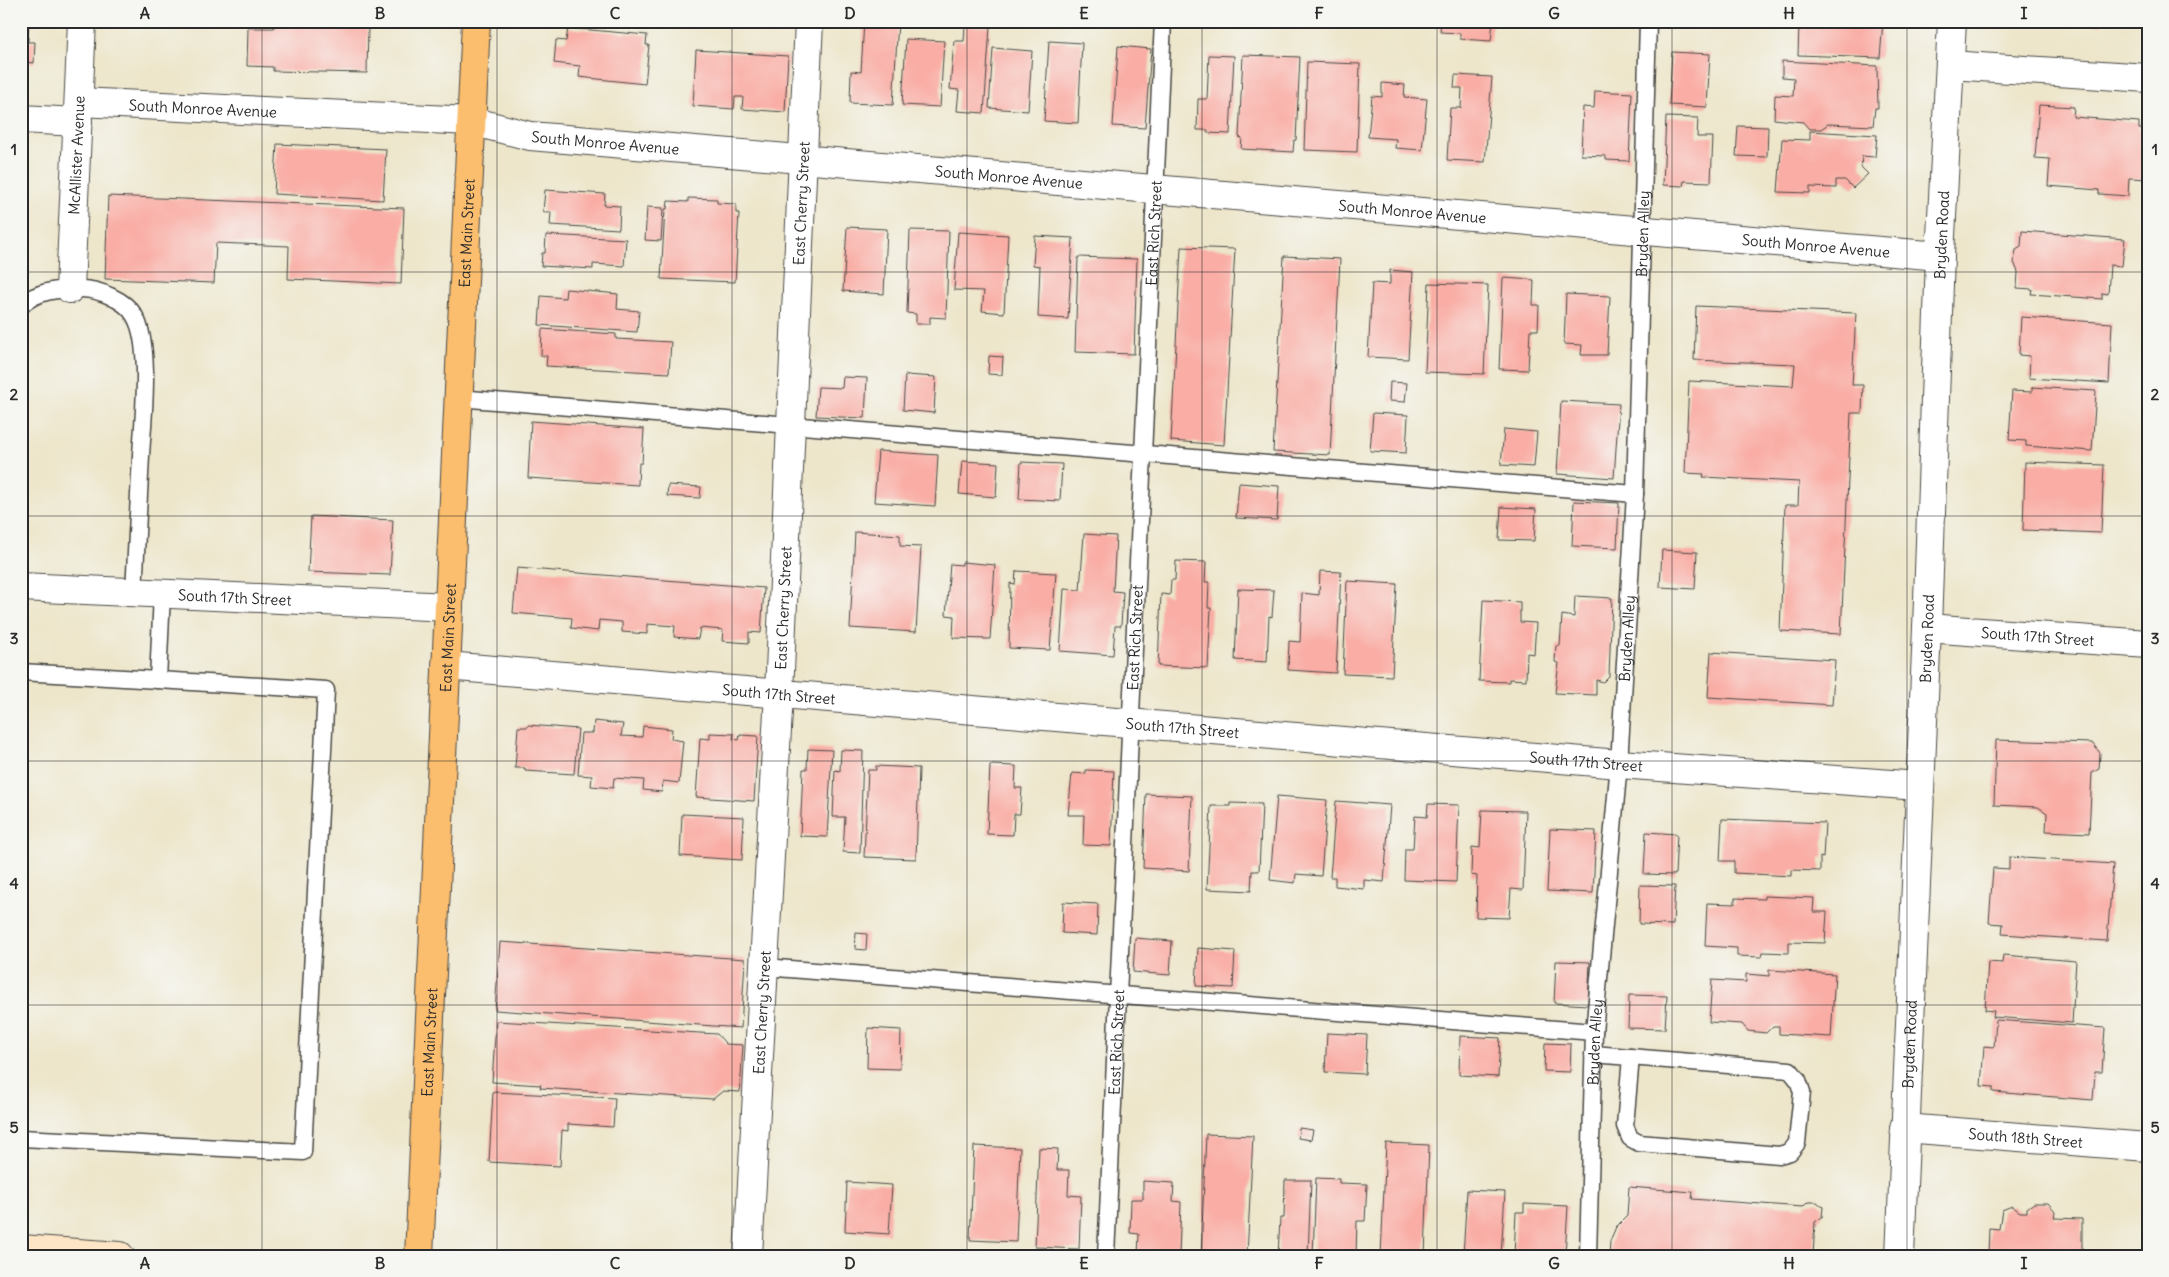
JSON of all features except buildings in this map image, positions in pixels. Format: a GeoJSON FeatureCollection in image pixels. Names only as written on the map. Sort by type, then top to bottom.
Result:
{"type":"FeatureCollection","features":[{"type":"Feature","properties":{"kind":"main road","name":"East Main Street"},"geometry":{"type":"LineString","coordinates":[[420,1256],[476,21]]}},
{"type":"Feature","properties":{"kind":"street","name":"McAllister Avenue"},"geometry":{"type":"LineString","coordinates":[[70,289],[82,21]]}},
{"type":"Feature","properties":{"kind":"street","name":"East Cherry Street"},"geometry":{"type":"LineString","coordinates":[[748,1256],[779,693],[809,21]]}},
{"type":"Feature","properties":{"kind":"street","name":"Bryden Road"},"geometry":{"type":"LineString","coordinates":[[1900,1256],[1904,1128],[1927,628],[1940,256],[1952,21]]}},
{"type":"Feature","properties":{"kind":"street"},"geometry":{"type":"LineString","coordinates":[[1950,65],[2148,78]]}},
{"type":"Feature","properties":{"kind":"street","name":"South Monroe Avenue"},"geometry":{"type":"LineString","coordinates":[[21,119],[78,112],[471,122],[530,136],[1940,256]]}},
{"type":"Feature","properties":{"kind":"street","name":"South 17th Street"},"geometry":{"type":"LineString","coordinates":[[21,587],[448,606]]}},
{"type":"Feature","properties":{"kind":"street","name":"South 17th Street"},"geometry":{"type":"LineString","coordinates":[[1927,628],[2148,644]]}},
{"type":"Feature","properties":{"kind":"street","name":"South 17th Street"},"geometry":{"type":"LineString","coordinates":[[446,666],[1619,764],[1919,786]]}},
{"type":"Feature","properties":{"kind":"street","name":"South 18th Street"},"geometry":{"type":"LineString","coordinates":[[1904,1128],[2148,1147]]}},
{"type":"Feature","properties":{"kind":"street"},"geometry":{"type":"LineString","coordinates":[[25,1251],[120,1256]]}},
{"type":"Feature","properties":{"kind":"lane","name":"East Rich Street"},"geometry":{"type":"LineString","coordinates":[[1106,1256],[1163,21]]}},
{"type":"Feature","properties":{"kind":"lane","name":"Bryden Alley"},"geometry":{"type":"LineString","coordinates":[[1588,1256],[1594,1032],[1619,764],[1635,494],[1648,21]]}},
{"type":"Feature","properties":{"kind":"lane"},"geometry":{"type":"LineString","coordinates":[[21,306],[30,296],[70,289],[88,289],[108,295],[134,315],[142,336],[144,386],[134,592]]}},
{"type":"Feature","properties":{"kind":"lane"},"geometry":{"type":"LineString","coordinates":[[458,398],[1635,494]]}},
{"type":"Feature","properties":{"kind":"lane"},"geometry":{"type":"LineString","coordinates":[[158,680],[162,594]]}},
{"type":"Feature","properties":{"kind":"lane"},"geometry":{"type":"LineString","coordinates":[[21,672],[326,690],[303,1152],[21,1138]]}},
{"type":"Feature","properties":{"kind":"lane"},"geometry":{"type":"LineString","coordinates":[[764,967],[1594,1032]]}},
{"type":"Feature","properties":{"kind":"lane"},"geometry":{"type":"LineString","coordinates":[[1593,1054],[1631,1057],[1790,1070],[1798,1080],[1802,1092],[1797,1143],[1790,1152],[1780,1155],[1639,1143],[1630,1138],[1625,1126],[1631,1057]]}}]}
